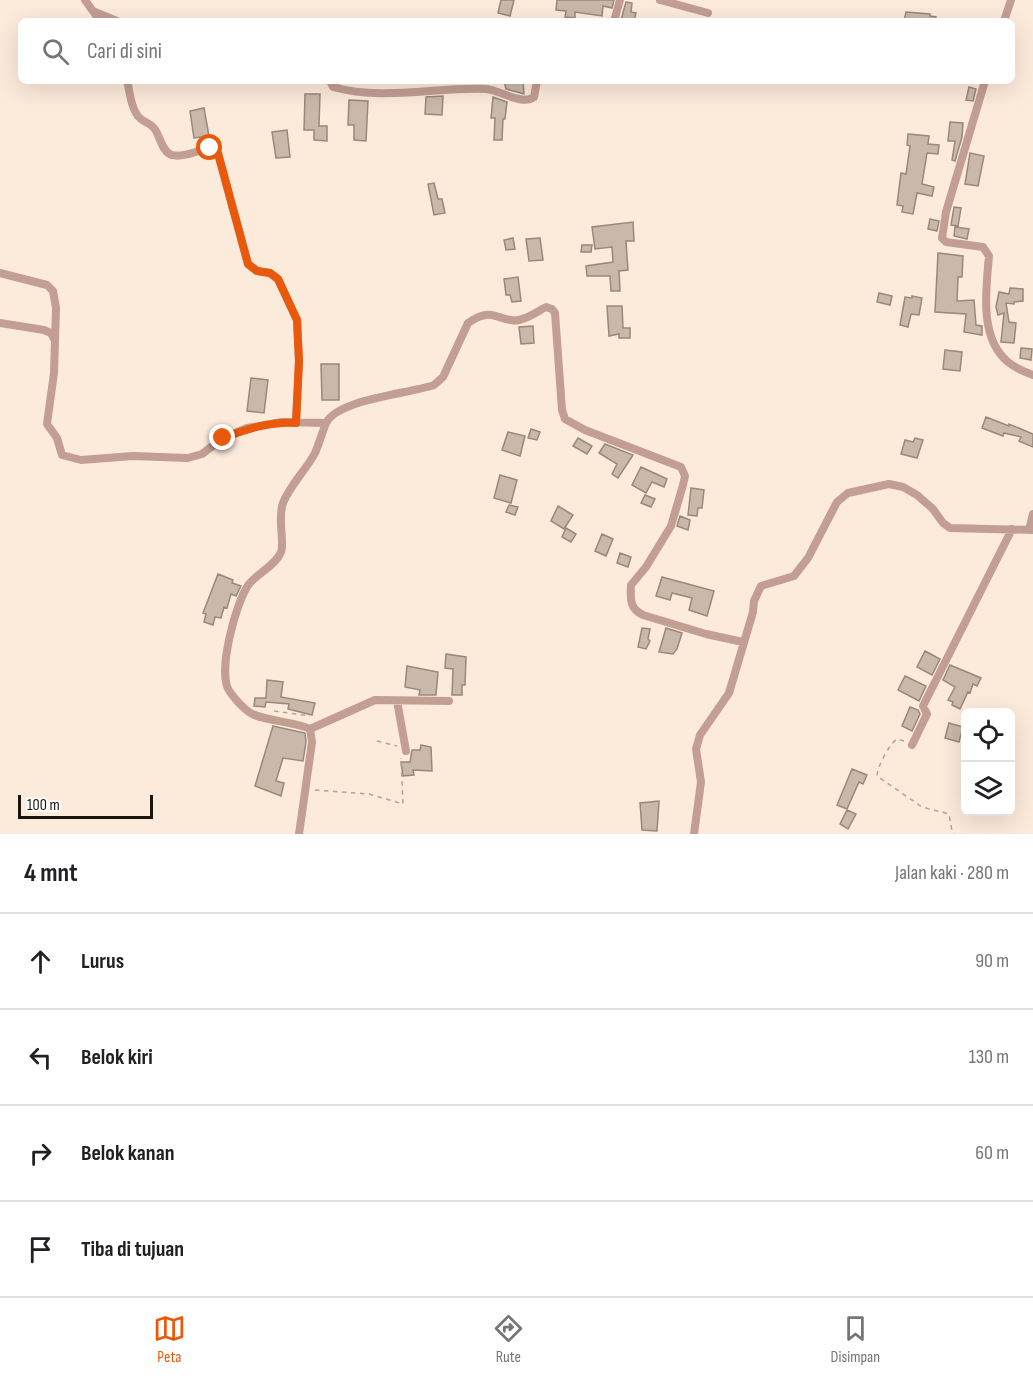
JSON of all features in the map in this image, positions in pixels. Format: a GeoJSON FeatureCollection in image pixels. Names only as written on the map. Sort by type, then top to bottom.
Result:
{"type":"FeatureCollection","features":[{"type":"Feature","properties":{"kind":"street"},"geometry":{"type":"LineString","coordinates":[[86,0],[98,18]]}},
{"type":"Feature","properties":{"kind":"street"},"geometry":{"type":"LineString","coordinates":[[615,18],[620,0]]}},
{"type":"Feature","properties":{"kind":"street"},"geometry":{"type":"LineString","coordinates":[[660,0],[708,14]]}},
{"type":"Feature","properties":{"kind":"street"},"geometry":{"type":"LineString","coordinates":[[1005,18],[1011,0]]}},
{"type":"Feature","properties":{"kind":"street"},"geometry":{"type":"LineString","coordinates":[[95,12],[110,18]]}},
{"type":"Feature","properties":{"kind":"street"},"geometry":{"type":"LineString","coordinates":[[128,84],[136,114],[155,129],[167,153],[181,155],[210,148],[218,153],[248,264],[257,271],[270,273],[278,279],[297,320],[299,361],[296,423]]}},
{"type":"Feature","properties":{"kind":"street"},"geometry":{"type":"LineString","coordinates":[[332,84],[333,87],[346,91],[392,94],[487,89],[527,100],[534,97],[536,84]]}},
{"type":"Feature","properties":{"kind":"street"},"geometry":{"type":"LineString","coordinates":[[985,84],[946,212],[942,238],[946,242],[983,247],[986,251],[989,256],[986,287],[988,326],[991,335],[998,350],[1009,362],[1033,375]]}},
{"type":"Feature","properties":{"kind":"street"},"geometry":{"type":"LineString","coordinates":[[0,273],[46,285],[52,291],[56,308],[54,373],[47,424],[57,438],[62,455],[81,460],[133,456],[188,458],[202,454],[223,438],[247,429],[282,422],[326,423]]}},
{"type":"Feature","properties":{"kind":"street"},"geometry":{"type":"LineString","coordinates":[[449,700],[369,702],[310,729],[299,724],[249,712],[228,691],[224,672],[231,631],[245,590],[280,555],[283,548],[280,526],[284,501],[315,454],[326,423],[333,413],[358,403],[434,385],[443,377],[468,323],[487,314],[508,320],[519,320],[546,307],[552,309],[555,314],[562,410],[565,419],[585,430],[681,467],[684,471],[683,484],[671,526],[653,557],[631,585],[632,604],[635,611],[706,634],[743,642]]}},
{"type":"Feature","properties":{"kind":"street"},"geometry":{"type":"LineString","coordinates":[[0,323],[44,330],[51,333],[54,340]]}},
{"type":"Feature","properties":{"kind":"street"},"geometry":{"type":"LineString","coordinates":[[694,834],[701,782],[696,748],[700,735],[729,693],[757,592],[761,586],[794,576],[808,558],[837,502],[848,493],[889,484],[903,487],[917,495],[950,528],[1031,530],[1033,514]]}},
{"type":"Feature","properties":{"kind":"street"},"geometry":{"type":"LineString","coordinates":[[912,745],[927,714],[923,706],[1012,529]]}},
{"type":"Feature","properties":{"kind":"street"},"geometry":{"type":"LineString","coordinates":[[397,700],[406,751]]}},
{"type":"Feature","properties":{"kind":"street"},"geometry":{"type":"LineString","coordinates":[[299,834],[312,742],[310,729]]}},
{"type":"Feature","properties":{"kind":"path"},"geometry":{"type":"LineString","coordinates":[[273,711],[310,716]]}},
{"type":"Feature","properties":{"kind":"path"},"geometry":{"type":"LineString","coordinates":[[912,745],[897,739],[892,742],[877,768],[877,776],[922,807],[949,814],[954,834]]}},
{"type":"Feature","properties":{"kind":"path"},"geometry":{"type":"LineString","coordinates":[[305,789],[369,794],[404,804],[401,756],[406,751],[392,744],[377,741]]}},
{"type":"Feature","properties":{"kind":"building"},"geometry":{"type":"Polygon","coordinates":[[[501,0],[514,0],[510,16],[498,13],[501,0]]]}},
{"type":"Feature","properties":{"kind":"building"},"geometry":{"type":"Polygon","coordinates":[[[557,0],[614,0],[612,8],[603,6],[602,16],[575,12],[575,18],[565,17],[566,11],[556,10],[557,0]]]}},
{"type":"Feature","properties":{"kind":"building"},"geometry":{"type":"Polygon","coordinates":[[[626,2],[632,3],[631,12],[636,13],[635,18],[622,18],[626,2]]]}},
{"type":"Feature","properties":{"kind":"building"},"geometry":{"type":"Polygon","coordinates":[[[906,12],[930,14],[936,17],[936,18],[905,18],[906,12]]]}},
{"type":"Feature","properties":{"kind":"building"},"geometry":{"type":"Polygon","coordinates":[[[505,84],[523,84],[524,94],[506,89],[505,84]]]}},
{"type":"Feature","properties":{"kind":"building"},"geometry":{"type":"Polygon","coordinates":[[[969,87],[976,89],[973,101],[966,100],[969,87]]]}},
{"type":"Feature","properties":{"kind":"building"},"geometry":{"type":"Polygon","coordinates":[[[305,94],[320,94],[319,126],[327,126],[327,141],[314,140],[314,130],[304,130],[305,94]]]}},
{"type":"Feature","properties":{"kind":"building"},"geometry":{"type":"Polygon","coordinates":[[[443,96],[442,115],[425,114],[426,97],[443,96]]]}},
{"type":"Feature","properties":{"kind":"building"},"geometry":{"type":"Polygon","coordinates":[[[493,97],[507,102],[502,140],[494,140],[495,118],[491,118],[493,97]]]}},
{"type":"Feature","properties":{"kind":"building"},"geometry":{"type":"Polygon","coordinates":[[[349,100],[368,101],[366,141],[354,140],[354,125],[348,125],[349,100]]]}},
{"type":"Feature","properties":{"kind":"building"},"geometry":{"type":"Polygon","coordinates":[[[204,108],[209,136],[194,138],[190,111],[204,108]]]}},
{"type":"Feature","properties":{"kind":"building"},"geometry":{"type":"Polygon","coordinates":[[[950,122],[963,123],[962,137],[955,161],[952,160],[955,141],[948,141],[950,122]]]}},
{"type":"Feature","properties":{"kind":"building"},"geometry":{"type":"Polygon","coordinates":[[[287,130],[290,157],[276,158],[272,132],[287,130]]]}},
{"type":"Feature","properties":{"kind":"building"},"geometry":{"type":"Polygon","coordinates":[[[908,134],[929,136],[928,144],[939,145],[938,154],[927,153],[922,184],[934,187],[932,196],[917,193],[913,214],[902,212],[903,206],[897,205],[901,173],[906,174],[910,146],[907,145],[908,134]]]}},
{"type":"Feature","properties":{"kind":"building"},"geometry":{"type":"Polygon","coordinates":[[[970,153],[984,156],[978,186],[965,184],[970,153]]]}},
{"type":"Feature","properties":{"kind":"building"},"geometry":{"type":"Polygon","coordinates":[[[434,183],[438,199],[442,199],[445,213],[434,215],[428,184],[434,183]]]}},
{"type":"Feature","properties":{"kind":"building"},"geometry":{"type":"Polygon","coordinates":[[[954,207],[961,208],[958,226],[951,225],[954,207]]]}},
{"type":"Feature","properties":{"kind":"building"},"geometry":{"type":"Polygon","coordinates":[[[930,219],[939,221],[937,231],[928,229],[930,219]]]}},
{"type":"Feature","properties":{"kind":"building"},"geometry":{"type":"Polygon","coordinates":[[[633,222],[634,241],[626,241],[628,270],[619,271],[620,291],[611,291],[610,276],[587,276],[586,266],[613,262],[612,247],[595,249],[592,227],[633,222]]]}},
{"type":"Feature","properties":{"kind":"building"},"geometry":{"type":"Polygon","coordinates":[[[955,227],[969,229],[967,239],[954,236],[955,227]]]}},
{"type":"Feature","properties":{"kind":"building"},"geometry":{"type":"Polygon","coordinates":[[[513,238],[515,249],[506,250],[504,240],[513,238]]]}},
{"type":"Feature","properties":{"kind":"building"},"geometry":{"type":"Polygon","coordinates":[[[540,238],[543,260],[529,261],[526,239],[540,238]]]}},
{"type":"Feature","properties":{"kind":"building"},"geometry":{"type":"Polygon","coordinates":[[[582,245],[592,245],[591,252],[581,252],[582,245]]]}},
{"type":"Feature","properties":{"kind":"building"},"geometry":{"type":"Polygon","coordinates":[[[938,253],[963,256],[962,277],[958,277],[957,301],[974,300],[976,325],[982,326],[982,335],[964,332],[966,314],[935,312],[938,253]]]}},
{"type":"Feature","properties":{"kind":"building"},"geometry":{"type":"Polygon","coordinates":[[[518,277],[521,301],[512,302],[510,295],[506,295],[504,279],[518,277]]]}},
{"type":"Feature","properties":{"kind":"building"},"geometry":{"type":"Polygon","coordinates":[[[1010,288],[1023,289],[1023,301],[1014,302],[1014,304],[1006,303],[1009,322],[1016,323],[1014,343],[1001,342],[1004,313],[998,315],[996,307],[999,292],[1009,294],[1010,288]]]}},
{"type":"Feature","properties":{"kind":"building"},"geometry":{"type":"Polygon","coordinates":[[[879,293],[892,296],[890,305],[877,302],[879,293]]]}},
{"type":"Feature","properties":{"kind":"building"},"geometry":{"type":"Polygon","coordinates":[[[912,296],[922,298],[919,315],[911,314],[908,327],[900,325],[905,297],[912,298],[912,296]]]}},
{"type":"Feature","properties":{"kind":"building"},"geometry":{"type":"Polygon","coordinates":[[[607,306],[622,306],[623,328],[630,328],[630,338],[619,338],[619,334],[609,336],[607,306]]]}},
{"type":"Feature","properties":{"kind":"building"},"geometry":{"type":"Polygon","coordinates":[[[533,326],[534,343],[521,344],[519,327],[533,326]]]}},
{"type":"Feature","properties":{"kind":"building"},"geometry":{"type":"Polygon","coordinates":[[[1021,348],[1032,349],[1031,360],[1020,358],[1021,348]]]}},
{"type":"Feature","properties":{"kind":"building"},"geometry":{"type":"Polygon","coordinates":[[[945,350],[962,352],[960,371],[943,369],[945,350]]]}},
{"type":"Feature","properties":{"kind":"building"},"geometry":{"type":"Polygon","coordinates":[[[321,364],[339,364],[339,400],[322,400],[321,364]]]}},
{"type":"Feature","properties":{"kind":"building"},"geometry":{"type":"Polygon","coordinates":[[[251,378],[268,380],[264,413],[247,411],[251,378]]]}},
{"type":"Feature","properties":{"kind":"building"},"geometry":{"type":"Polygon","coordinates":[[[986,417],[1033,434],[1033,447],[1019,441],[1021,437],[1004,433],[1003,436],[982,428],[986,417]]]}},
{"type":"Feature","properties":{"kind":"building"},"geometry":{"type":"Polygon","coordinates":[[[531,429],[540,432],[537,440],[528,438],[531,429]]]}},
{"type":"Feature","properties":{"kind":"building"},"geometry":{"type":"Polygon","coordinates":[[[508,432],[525,436],[520,456],[502,450],[508,432]]]}},
{"type":"Feature","properties":{"kind":"building"},"geometry":{"type":"Polygon","coordinates":[[[578,438],[592,446],[587,454],[573,446],[578,438]]]}},
{"type":"Feature","properties":{"kind":"building"},"geometry":{"type":"Polygon","coordinates":[[[915,438],[923,440],[917,458],[901,454],[905,440],[913,442],[915,438]]]}},
{"type":"Feature","properties":{"kind":"building"},"geometry":{"type":"Polygon","coordinates":[[[605,444],[633,455],[618,478],[612,474],[617,464],[599,453],[605,444]]]}},
{"type":"Feature","properties":{"kind":"building"},"geometry":{"type":"Polygon","coordinates":[[[641,467],[667,479],[664,487],[652,482],[646,493],[632,485],[641,467]]]}},
{"type":"Feature","properties":{"kind":"building"},"geometry":{"type":"Polygon","coordinates":[[[500,475],[517,480],[511,503],[494,498],[500,475]]]}},
{"type":"Feature","properties":{"kind":"building"},"geometry":{"type":"Polygon","coordinates":[[[691,488],[704,490],[702,508],[698,508],[697,516],[688,515],[691,488]]]}},
{"type":"Feature","properties":{"kind":"building"},"geometry":{"type":"Polygon","coordinates":[[[645,495],[655,499],[651,507],[641,503],[645,495]]]}},
{"type":"Feature","properties":{"kind":"building"},"geometry":{"type":"Polygon","coordinates":[[[509,505],[518,507],[515,515],[506,512],[509,505]]]}},
{"type":"Feature","properties":{"kind":"building"},"geometry":{"type":"Polygon","coordinates":[[[558,506],[573,515],[564,529],[551,521],[558,506]]]}},
{"type":"Feature","properties":{"kind":"building"},"geometry":{"type":"Polygon","coordinates":[[[680,516],[690,520],[688,530],[677,526],[680,516]]]}},
{"type":"Feature","properties":{"kind":"building"},"geometry":{"type":"Polygon","coordinates":[[[566,528],[576,534],[571,542],[562,537],[566,528]]]}},
{"type":"Feature","properties":{"kind":"building"},"geometry":{"type":"Polygon","coordinates":[[[602,534],[613,539],[606,556],[595,551],[602,534]]]}},
{"type":"Feature","properties":{"kind":"building"},"geometry":{"type":"Polygon","coordinates":[[[620,553],[631,557],[628,567],[617,563],[620,553]]]}},
{"type":"Feature","properties":{"kind":"building"},"geometry":{"type":"Polygon","coordinates":[[[218,574],[241,586],[236,596],[231,594],[227,608],[224,607],[221,618],[215,617],[213,625],[204,622],[206,614],[203,613],[218,574]]]}},
{"type":"Feature","properties":{"kind":"building"},"geometry":{"type":"Polygon","coordinates":[[[662,577],[714,591],[707,616],[689,610],[692,598],[672,593],[670,600],[656,596],[662,577]]]}},
{"type":"Feature","properties":{"kind":"building"},"geometry":{"type":"Polygon","coordinates":[[[642,628],[650,629],[648,639],[650,641],[646,649],[638,647],[642,628]]]}},
{"type":"Feature","properties":{"kind":"building"},"geometry":{"type":"Polygon","coordinates":[[[666,628],[682,633],[673,654],[659,652],[666,628]]]}},
{"type":"Feature","properties":{"kind":"building"},"geometry":{"type":"Polygon","coordinates":[[[925,651],[940,659],[932,675],[917,667],[925,651]]]}},
{"type":"Feature","properties":{"kind":"building"},"geometry":{"type":"Polygon","coordinates":[[[446,654],[466,657],[465,685],[462,685],[462,695],[452,695],[453,669],[445,668],[446,654]]]}},
{"type":"Feature","properties":{"kind":"building"},"geometry":{"type":"Polygon","coordinates":[[[950,665],[981,678],[977,686],[973,684],[960,709],[948,700],[955,687],[943,680],[950,665]]]}},
{"type":"Feature","properties":{"kind":"building"},"geometry":{"type":"Polygon","coordinates":[[[407,666],[438,672],[436,695],[419,695],[420,690],[405,687],[407,666]]]}},
{"type":"Feature","properties":{"kind":"building"},"geometry":{"type":"Polygon","coordinates":[[[905,676],[926,686],[919,701],[898,690],[905,676]]]}},
{"type":"Feature","properties":{"kind":"building"},"geometry":{"type":"Polygon","coordinates":[[[267,680],[283,682],[281,697],[315,703],[312,715],[288,709],[289,704],[266,702],[265,707],[254,706],[255,698],[266,698],[267,680]]]}},
{"type":"Feature","properties":{"kind":"building"},"geometry":{"type":"Polygon","coordinates":[[[910,707],[918,710],[920,714],[912,731],[902,726],[910,707]]]}},
{"type":"Feature","properties":{"kind":"building"},"geometry":{"type":"Polygon","coordinates":[[[949,723],[961,726],[959,742],[945,738],[949,723]]]}},
{"type":"Feature","properties":{"kind":"building"},"geometry":{"type":"Polygon","coordinates":[[[273,726],[305,733],[303,761],[283,758],[276,781],[284,783],[281,796],[255,786],[273,726]]]}},
{"type":"Feature","properties":{"kind":"building"},"geometry":{"type":"Polygon","coordinates":[[[421,745],[431,747],[432,771],[413,770],[414,775],[403,776],[401,762],[410,762],[412,750],[420,750],[421,745]]]}},
{"type":"Feature","properties":{"kind":"building"},"geometry":{"type":"Polygon","coordinates":[[[852,769],[867,775],[863,784],[859,782],[847,809],[837,805],[852,769]]]}},
{"type":"Feature","properties":{"kind":"building"},"geometry":{"type":"Polygon","coordinates":[[[659,801],[657,831],[642,830],[640,803],[659,801]]]}},
{"type":"Feature","properties":{"kind":"building"},"geometry":{"type":"Polygon","coordinates":[[[847,810],[856,814],[848,829],[840,824],[847,810]]]}},
{"type":"Feature","properties":{"kind":"route"},"geometry":{"type":"LineString","coordinates":[[210,148],[218,153],[248,264],[252,269],[270,273],[278,279],[297,320],[299,361],[296,423],[282,422],[247,429],[223,438]]}}]}
